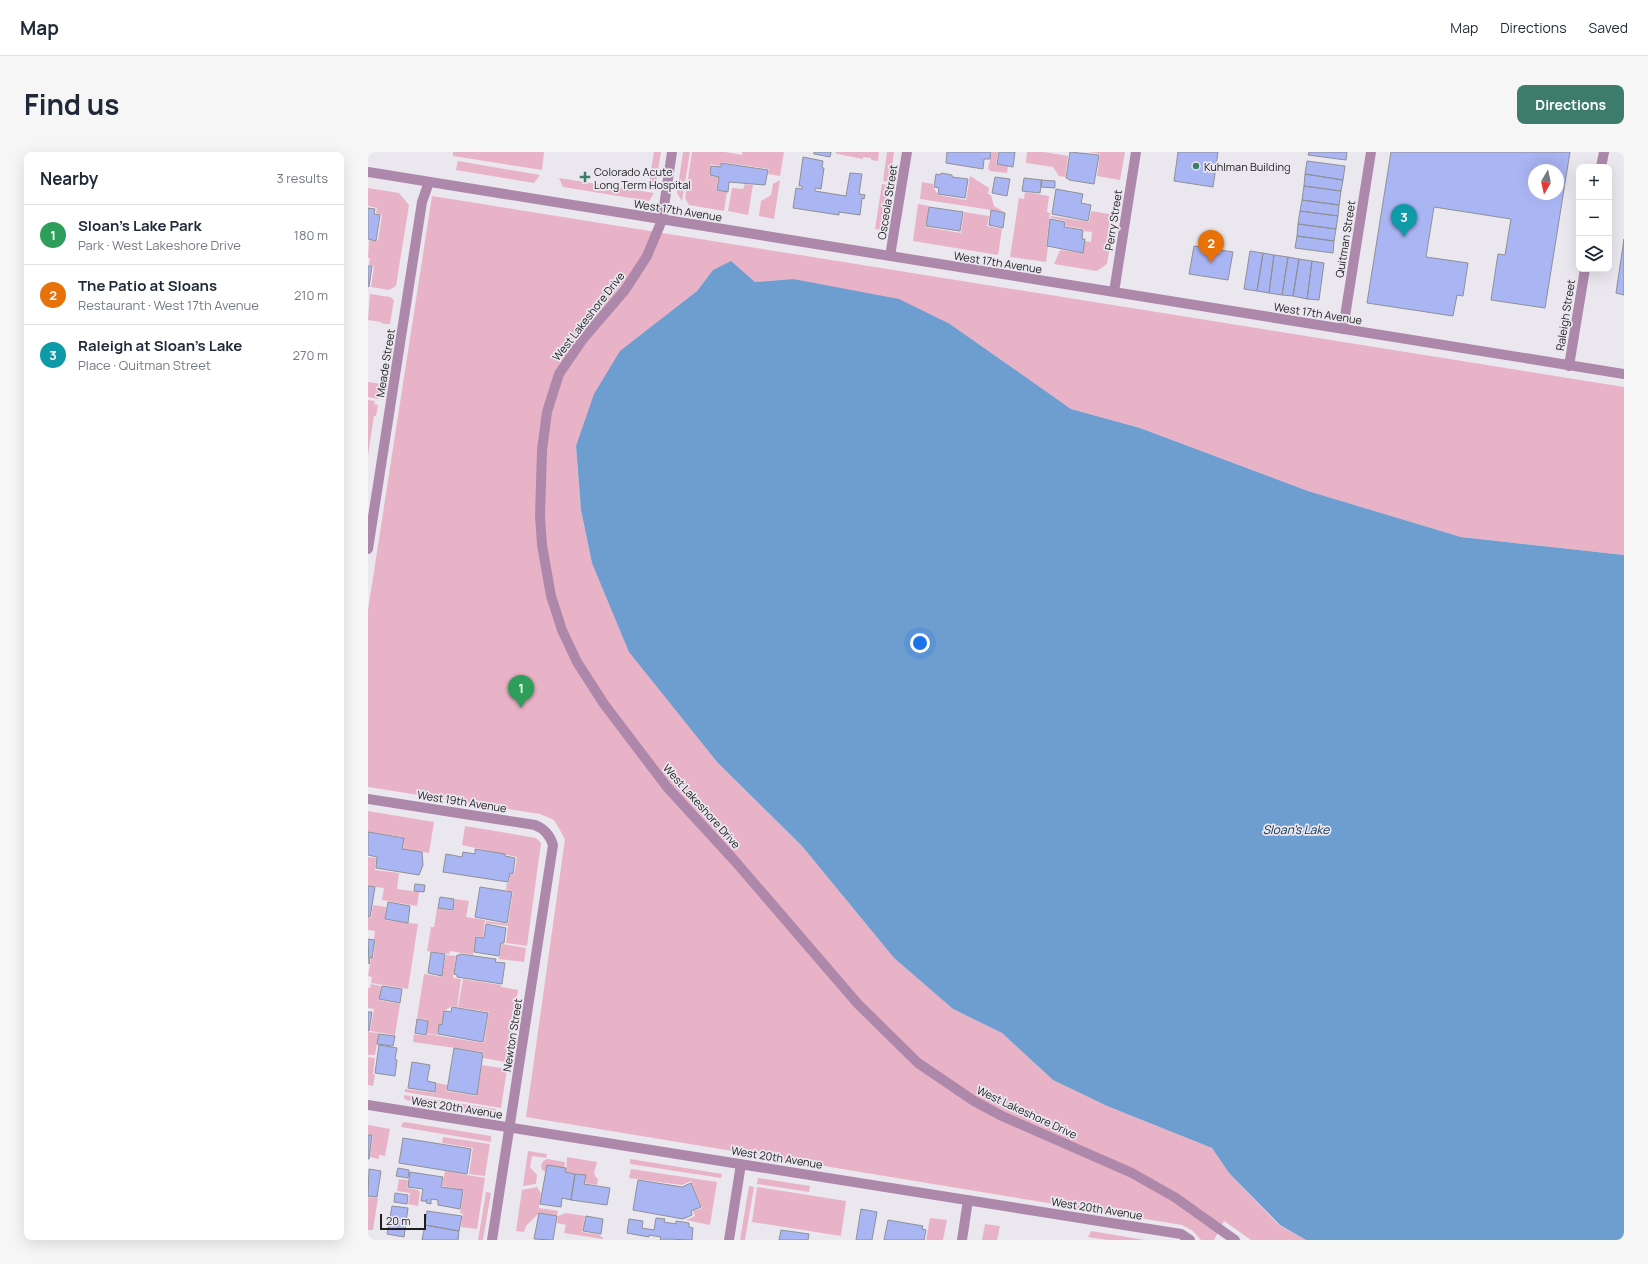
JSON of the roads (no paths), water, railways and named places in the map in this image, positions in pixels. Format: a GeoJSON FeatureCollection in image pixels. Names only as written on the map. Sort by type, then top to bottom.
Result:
{"type":"FeatureCollection","features":[{"type":"Feature","properties":{"kind":"street"},"geometry":{"type":"LineString","coordinates":[[662,220],[672,152]]}},
{"type":"Feature","properties":{"kind":"street","name":"Osceola Street"},"geometry":{"type":"LineString","coordinates":[[890,256],[907,152]]}},
{"type":"Feature","properties":{"kind":"street","name":"Perry Street"},"geometry":{"type":"LineString","coordinates":[[1114,292],[1136,152]]}},
{"type":"Feature","properties":{"kind":"street","name":"Quitman Street"},"geometry":{"type":"LineString","coordinates":[[1343,329],[1371,152]]}},
{"type":"Feature","properties":{"kind":"street"},"geometry":{"type":"LineString","coordinates":[[1602,164],[1604,152]]}},
{"type":"Feature","properties":{"kind":"street","name":"West 17th Avenue"},"geometry":{"type":"LineString","coordinates":[[368,172],[1624,374]]}},
{"type":"Feature","properties":{"kind":"street","name":"Meade Street"},"geometry":{"type":"LineString","coordinates":[[368,549],[373,483],[422,202],[429,182]]}},
{"type":"Feature","properties":{"kind":"street","name":"West Lakeshore Drive"},"geometry":{"type":"LineString","coordinates":[[662,220],[647,256],[629,284],[583,339],[559,374],[547,412],[542,450],[540,516],[542,545],[551,596],[562,630],[577,662],[604,704],[667,787],[734,860],[858,1004],[918,1063],[974,1101],[1132,1173],[1176,1198],[1235,1240]]}},
{"type":"Feature","properties":{"kind":"street","name":"Raleigh Street"},"geometry":{"type":"LineString","coordinates":[[1569,366],[1585,272]]}},
{"type":"Feature","properties":{"kind":"street","name":"West 19th Avenue"},"geometry":{"type":"LineString","coordinates":[[368,799],[535,825],[542,828],[549,835]]}},
{"type":"Feature","properties":{"kind":"street","name":"Newton Street"},"geometry":{"type":"LineString","coordinates":[[492,1240],[553,852],[553,845],[549,835]]}},
{"type":"Feature","properties":{"kind":"street","name":"West 20th Avenue"},"geometry":{"type":"LineString","coordinates":[[368,1105],[1182,1234],[1190,1240]]}},
{"type":"Feature","properties":{"kind":"street"},"geometry":{"type":"LineString","coordinates":[[729,1240],[741,1164]]}},
{"type":"Feature","properties":{"kind":"street"},"geometry":{"type":"LineString","coordinates":[[962,1240],[968,1200]]}},
{"type":"Feature","properties":{"kind":"water","name":"Sloan's Lake"},"geometry":{"type":"Polygon","coordinates":[[[731,261],[755,282],[793,279],[899,299],[950,324],[1071,409],[1140,428],[1308,491],[1461,537],[1624,555],[1624,1240],[1306,1240],[1280,1225],[1229,1173],[1212,1148],[1107,1106],[1053,1080],[1002,1033],[953,1009],[894,958],[802,846],[718,763],[629,652],[592,563],[581,510],[576,446],[594,394],[620,351],[697,291],[713,270],[731,261]]]}},
{"type":"Feature","properties":{"kind":"place","name":"Kuhlman Building"},"geometry":{"type":"Point","coordinates":[1196,166]}},
{"type":"Feature","properties":{"kind":"place","name":"Colorado Acute Long Term Hospital"},"geometry":{"type":"Point","coordinates":[585,177]}},
{"type":"Feature","properties":{"kind":"place","name":"Raleigh at Sloan's Lake"},"geometry":{"type":"Point","coordinates":[1404,237]}},
{"type":"Feature","properties":{"kind":"place","name":"The Patio at Sloans"},"geometry":{"type":"Point","coordinates":[1211,263]}},
{"type":"Feature","properties":{"kind":"place","name":"Sloan's Lake Park"},"geometry":{"type":"Point","coordinates":[521,708]}}]}
